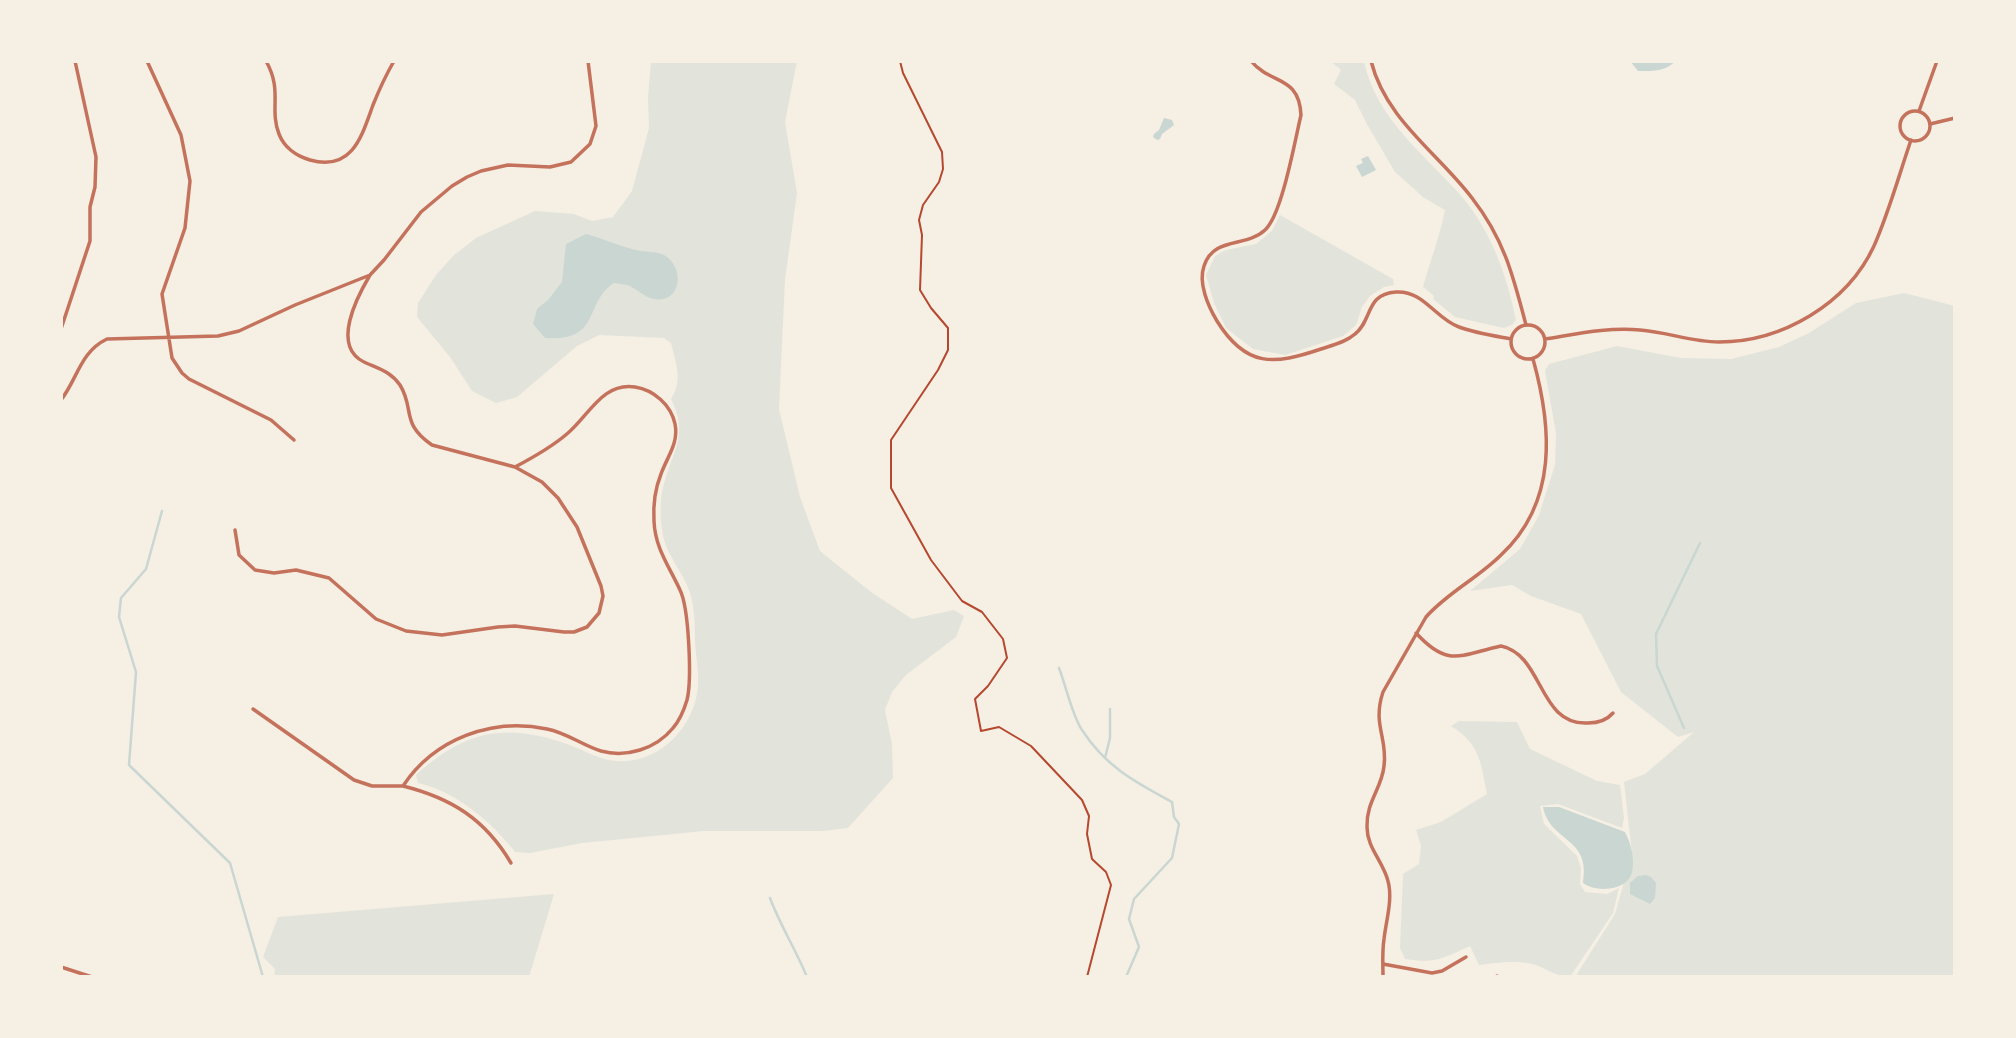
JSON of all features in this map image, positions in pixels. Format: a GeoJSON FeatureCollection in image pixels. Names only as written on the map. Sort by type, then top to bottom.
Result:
{"type":"FeatureCollection","features":[{"type":"Feature","properties":{"kind":"street"},"geometry":{"type":"LineString","coordinates":[[61,329],[90,241],[90,206],[95,187],[96,157],[75,61]]}},
{"type":"Feature","properties":{"kind":"street"},"geometry":{"type":"LineString","coordinates":[[147,61],[181,135],[190,181],[185,228],[162,294],[172,358],[182,373],[271,420],[294,440]]}},
{"type":"Feature","properties":{"kind":"street"},"geometry":{"type":"LineString","coordinates":[[266,61],[277,88],[275,123],[284,144],[302,158],[327,162],[339,159],[358,144],[382,82],[394,61]]}},
{"type":"Feature","properties":{"kind":"street"},"geometry":{"type":"LineString","coordinates":[[235,530],[239,555],[255,570],[274,573],[296,570],[320,574],[337,583],[376,619],[406,631],[442,635],[515,626],[564,632],[580,630],[594,620],[602,605],[601,586],[577,527],[565,506],[542,482],[515,467],[432,445],[422,438],[411,421],[404,394],[393,376],[358,358],[352,351],[349,327],[356,298],[370,275],[421,212],[452,186],[481,171],[508,165],[561,166],[583,153],[590,145],[596,126],[588,61]]}},
{"type":"Feature","properties":{"kind":"street"},"geometry":{"type":"LineString","coordinates":[[1251,61],[1262,71],[1284,81],[1293,89],[1301,115],[1273,221],[1258,236],[1221,245],[1206,262],[1202,281],[1208,303],[1226,335],[1242,350],[1262,359],[1292,359],[1349,339],[1358,332],[1365,322],[1369,307],[1378,298],[1392,292],[1405,291],[1417,296],[1442,318],[1459,327],[1511,338]]}},
{"type":"Feature","properties":{"kind":"street"},"geometry":{"type":"LineString","coordinates":[[1371,61],[1383,93],[1395,113],[1470,195],[1491,223],[1506,253],[1526,325]]}},
{"type":"Feature","properties":{"kind":"street"},"geometry":{"type":"LineString","coordinates":[[1919,111],[1937,61]]}},
{"type":"Feature","properties":{"kind":"street"},"geometry":{"type":"LineString","coordinates":[[1910,111],[1919,111],[1927,116],[1930,124],[1925,138],[1911,140],[1900,131],[1900,121],[1910,111]]}},
{"type":"Feature","properties":{"kind":"street"},"geometry":{"type":"LineString","coordinates":[[1930,124],[1955,118]]}},
{"type":"Feature","properties":{"kind":"street"},"geometry":{"type":"LineString","coordinates":[[1545,339],[1620,328],[1719,342],[1752,339],[1795,324],[1834,298],[1864,264],[1882,225],[1911,140]]}},
{"type":"Feature","properties":{"kind":"street"},"geometry":{"type":"LineString","coordinates":[[61,400],[83,358],[97,344],[118,338],[218,337],[239,331],[370,275]]}},
{"type":"Feature","properties":{"kind":"street"},"geometry":{"type":"LineString","coordinates":[[1526,325],[1536,327],[1545,339],[1541,353],[1533,359],[1516,355],[1511,338],[1516,329],[1526,325]]}},
{"type":"Feature","properties":{"kind":"street"},"geometry":{"type":"LineString","coordinates":[[1383,977],[1388,880],[1367,836],[1368,807],[1385,765],[1379,727],[1379,704],[1416,633],[1434,608],[1503,554],[1520,535],[1541,494],[1548,451],[1545,412],[1533,359]]}},
{"type":"Feature","properties":{"kind":"street"},"geometry":{"type":"LineString","coordinates":[[402,786],[422,763],[444,746],[486,729],[515,725],[546,729],[602,751],[627,753],[651,746],[663,738],[672,730],[684,710],[690,683],[684,605],[681,591],[660,552],[654,518],[659,477],[676,434],[673,415],[654,394],[645,389],[625,386],[603,395],[571,430],[515,467]]}},
{"type":"Feature","properties":{"kind":"street"},"geometry":{"type":"LineString","coordinates":[[1416,633],[1436,652],[1445,656],[1454,657],[1501,646],[1509,647],[1522,657],[1554,710],[1570,721],[1592,723],[1609,718],[1613,713]]}},
{"type":"Feature","properties":{"kind":"street"},"geometry":{"type":"LineString","coordinates":[[253,709],[354,780],[372,786],[402,786],[430,793],[463,810],[490,834],[512,863]]}},
{"type":"Feature","properties":{"kind":"street"},"geometry":{"type":"LineString","coordinates":[[1383,964],[1432,973],[1442,971],[1466,957]]}},
{"type":"Feature","properties":{"kind":"street"},"geometry":{"type":"LineString","coordinates":[[61,967],[92,977]]}},
{"type":"Feature","properties":{"kind":"path"},"geometry":{"type":"LineString","coordinates":[[900,61],[903,73],[942,152],[943,169],[939,182],[923,205],[919,220],[922,235],[920,290],[931,309],[948,327],[948,350],[933,379],[891,440],[891,488],[931,560],[962,601],[982,612],[1003,639],[1007,658],[988,686],[975,699],[981,731],[999,727],[1031,746],[1082,800],[1089,816],[1087,834],[1092,859],[1106,872],[1111,884],[1087,977]]}},
{"type":"Feature","properties":{"kind":"shaded area"},"geometry":{"type":"Polygon","coordinates":[[[651,61],[797,61],[785,122],[797,193],[785,280],[779,409],[800,497],[820,551],[871,592],[912,619],[954,610],[964,616],[956,637],[906,675],[892,692],[885,710],[892,744],[893,778],[848,828],[823,831],[704,831],[582,843],[530,853],[515,852],[472,809],[446,793],[418,783],[416,775],[451,748],[486,735],[505,733],[545,737],[610,760],[633,760],[661,749],[672,740],[690,715],[695,701],[698,675],[692,603],[689,590],[665,543],[661,519],[663,487],[679,431],[679,421],[671,399],[678,379],[676,365],[671,343],[664,338],[599,335],[577,346],[517,397],[496,403],[472,391],[450,357],[417,317],[418,303],[436,275],[453,256],[476,238],[535,211],[574,214],[592,221],[613,217],[632,191],[649,128],[651,61]]]}},
{"type":"Feature","properties":{"kind":"shaded area"},"geometry":{"type":"Polygon","coordinates":[[[1330,61],[1364,61],[1370,82],[1391,119],[1463,198],[1490,240],[1508,287],[1516,320],[1512,325],[1504,328],[1455,317],[1423,287],[1445,210],[1423,197],[1395,172],[1355,100],[1334,84],[1341,70],[1330,61]]]}},
{"type":"Feature","properties":{"kind":"shaded area"},"geometry":{"type":"Polygon","coordinates":[[[1630,61],[1676,61],[1663,69],[1638,71],[1630,61]]]}},
{"type":"Feature","properties":{"kind":"shaded area"},"geometry":{"type":"Polygon","coordinates":[[[1164,118],[1172,120],[1174,125],[1157,140],[1153,137],[1164,118]]]}},
{"type":"Feature","properties":{"kind":"shaded area"},"geometry":{"type":"Polygon","coordinates":[[[1368,156],[1376,170],[1362,177],[1356,166],[1363,163],[1361,159],[1368,156]]]}},
{"type":"Feature","properties":{"kind":"shaded area"},"geometry":{"type":"Polygon","coordinates":[[[1280,215],[1393,279],[1394,285],[1384,287],[1370,296],[1362,307],[1356,325],[1343,336],[1285,355],[1253,349],[1226,328],[1214,303],[1206,275],[1215,256],[1226,250],[1256,244],[1272,231],[1280,215]]]}},
{"type":"Feature","properties":{"kind":"shaded area"},"geometry":{"type":"Polygon","coordinates":[[[586,234],[632,249],[664,255],[676,268],[678,276],[675,291],[663,299],[654,299],[630,286],[614,283],[604,291],[584,328],[563,338],[545,338],[533,324],[537,309],[562,282],[566,244],[586,234]]]}},
{"type":"Feature","properties":{"kind":"shaded area"},"geometry":{"type":"Polygon","coordinates":[[[1904,293],[1955,306],[1955,977],[1575,977],[1615,914],[1632,854],[1624,782],[1645,774],[1694,732],[1678,737],[1621,692],[1581,614],[1531,596],[1512,585],[1470,591],[1520,549],[1539,515],[1555,465],[1556,433],[1545,371],[1549,364],[1617,346],[1681,358],[1731,359],[1779,347],[1809,333],[1856,303],[1904,293]]]}},
{"type":"Feature","properties":{"kind":"shaded area"},"geometry":{"type":"Polygon","coordinates":[[[1459,721],[1517,722],[1530,749],[1597,781],[1620,785],[1624,818],[1622,828],[1558,804],[1540,806],[1544,824],[1577,856],[1581,868],[1580,884],[1585,892],[1607,894],[1619,888],[1613,913],[1570,977],[1525,963],[1479,965],[1470,946],[1446,957],[1424,961],[1405,959],[1400,948],[1403,874],[1419,864],[1421,846],[1416,830],[1441,822],[1487,794],[1481,764],[1474,747],[1451,726],[1459,721]]]}},
{"type":"Feature","properties":{"kind":"shaded area"},"geometry":{"type":"Polygon","coordinates":[[[1543,807],[1559,807],[1625,832],[1633,856],[1629,878],[1618,886],[1603,889],[1583,883],[1584,868],[1581,856],[1553,827],[1543,807]]]}},
{"type":"Feature","properties":{"kind":"shaded area"},"geometry":{"type":"Polygon","coordinates":[[[1646,875],[1656,883],[1655,898],[1650,904],[1630,894],[1630,883],[1638,876],[1646,875]]]}},
{"type":"Feature","properties":{"kind":"shaded area"},"geometry":{"type":"Polygon","coordinates":[[[554,894],[529,977],[274,977],[275,969],[263,957],[278,917],[554,894]]]}},
{"type":"Feature","properties":{"kind":"waterway"},"geometry":{"type":"LineString","coordinates":[[162,511],[146,569],[121,598],[119,617],[136,672],[129,765],[230,863],[263,977]]}},
{"type":"Feature","properties":{"kind":"waterway"},"geometry":{"type":"LineString","coordinates":[[1684,728],[1657,666],[1656,634],[1700,543]]}},
{"type":"Feature","properties":{"kind":"waterway"},"geometry":{"type":"LineString","coordinates":[[1059,668],[1075,717],[1091,743],[1111,764],[1172,802],[1174,817],[1179,824],[1172,858],[1134,899],[1129,919],[1139,947],[1126,977]]}},
{"type":"Feature","properties":{"kind":"waterway"},"geometry":{"type":"LineString","coordinates":[[1105,758],[1110,738],[1110,709]]}},
{"type":"Feature","properties":{"kind":"waterway"},"geometry":{"type":"LineString","coordinates":[[770,898],[807,977]]}}]}
